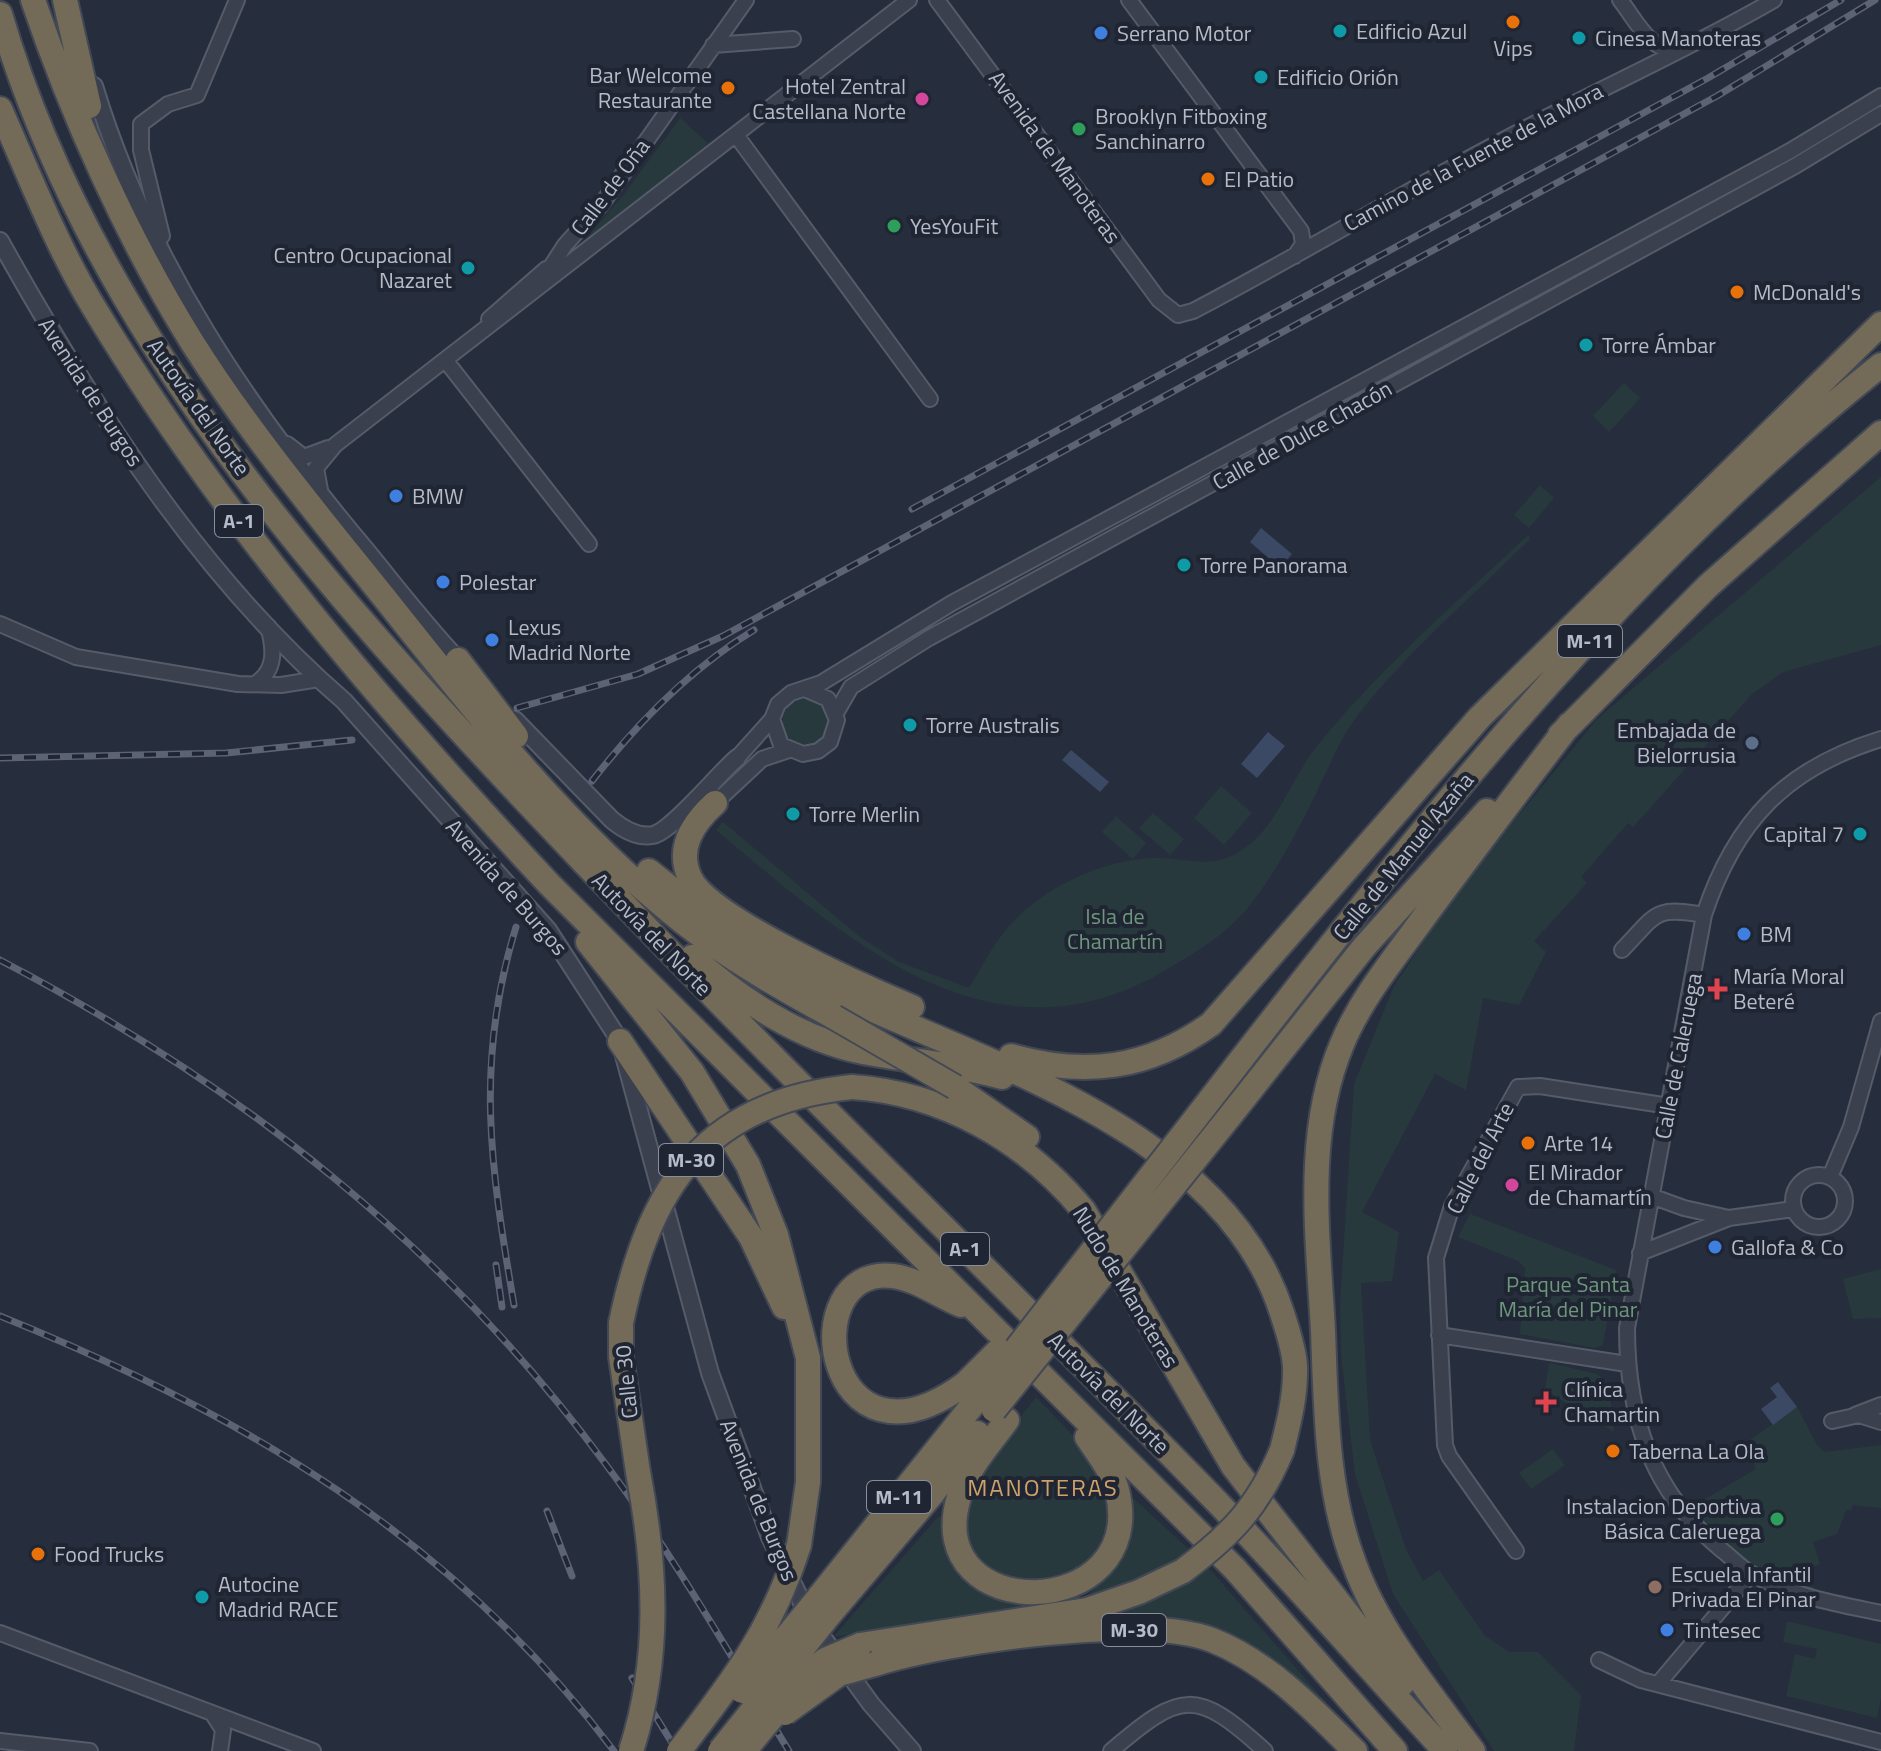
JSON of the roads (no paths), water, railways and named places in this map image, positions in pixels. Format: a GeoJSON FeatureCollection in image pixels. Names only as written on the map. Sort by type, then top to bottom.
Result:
{"type":"FeatureCollection","features":[{"type":"Feature","properties":{"kind":"highway"},"geometry":{"type":"LineString","coordinates":[[33,0],[72,100],[149,247]]}},
{"type":"Feature","properties":{"kind":"highway"},"geometry":{"type":"LineString","coordinates":[[43,0],[72,100]]}},
{"type":"Feature","properties":{"kind":"highway"},"geometry":{"type":"LineString","coordinates":[[67,0],[83,92],[192,341],[250,428],[493,732],[614,859],[702,937],[775,986],[955,1087],[1031,1140],[1052,1161],[1058,1180]]}},
{"type":"Feature","properties":{"kind":"highway","name":"Autovía del Norte"},"geometry":{"type":"LineString","coordinates":[[0,14],[50,149],[91,235],[171,372],[336,589],[468,739],[736,1022],[1225,1510],[1447,1751]]}},
{"type":"Feature","properties":{"kind":"highway","name":"Autovía del Norte"},"geometry":{"type":"LineString","coordinates":[[0,109],[91,303],[186,452],[310,614],[480,810],[549,884],[715,1046],[973,1310],[1235,1569],[1395,1751]]}},
{"type":"Feature","properties":{"kind":"highway"},"geometry":{"type":"LineString","coordinates":[[906,1022],[1037,1063],[1086,1069],[1143,1060],[1165,1052],[1211,1024],[1491,707],[1881,324]]}},
{"type":"Feature","properties":{"kind":"highway"},"geometry":{"type":"LineString","coordinates":[[1793,438],[1807,412],[1881,338]]}},
{"type":"Feature","properties":{"kind":"highway","name":"Calle de Manuel Azaña"},"geometry":{"type":"LineString","coordinates":[[987,1402],[1020,1327],[1182,1124],[1209,1101],[1471,772],[1631,596],[1793,438],[1881,365]]}},
{"type":"Feature","properties":{"kind":"highway","name":"Calle de Manuel Azaña"},"geometry":{"type":"LineString","coordinates":[[987,1402],[1142,1230],[1364,947],[1431,869],[1708,586],[1881,433]]}},
{"type":"Feature","properties":{"kind":"highway"},"geometry":{"type":"LineString","coordinates":[[1807,498],[1881,456]]}},
{"type":"Feature","properties":{"kind":"highway"},"geometry":{"type":"LineString","coordinates":[[1444,759],[1600,615],[1631,596]]}},
{"type":"Feature","properties":{"kind":"highway"},"geometry":{"type":"LineString","coordinates":[[385,600],[611,838],[700,913],[804,978],[1064,1093],[1138,1141],[1193,1182],[1235,1228],[1266,1271],[1288,1329],[1295,1364],[1290,1420],[1282,1450],[1269,1481],[1246,1517],[1224,1541],[1183,1571],[1139,1592],[1087,1610],[890,1640],[866,1654],[836,1662],[795,1690],[744,1751]]}},
{"type":"Feature","properties":{"kind":"highway"},"geometry":{"type":"LineString","coordinates":[[458,660],[530,754]]}},
{"type":"Feature","properties":{"kind":"highway"},"geometry":{"type":"LineString","coordinates":[[1473,1751],[1412,1668],[1374,1605],[1354,1565],[1343,1530],[1333,1483],[1325,1371],[1316,1180],[1319,1139],[1332,1070],[1360,1009],[1569,725]]}},
{"type":"Feature","properties":{"kind":"highway"},"geometry":{"type":"LineString","coordinates":[[715,803],[695,824],[684,856],[691,880],[718,904],[789,951],[844,978],[990,1041],[1083,1065],[1086,1069]]}},
{"type":"Feature","properties":{"kind":"highway"},"geometry":{"type":"LineString","coordinates":[[592,871],[712,974],[788,1024],[860,1051],[970,1068],[1006,1078],[1044,1092],[1138,1141]]}},
{"type":"Feature","properties":{"kind":"highway"},"geometry":{"type":"LineString","coordinates":[[549,884],[558,906],[692,1072],[748,1165],[776,1235],[808,1358],[808,1482],[799,1545],[784,1592],[763,1636],[679,1751]]}},
{"type":"Feature","properties":{"kind":"highway"},"geometry":{"type":"LineString","coordinates":[[620,1041],[751,1237],[783,1302],[807,1402]]}},
{"type":"Feature","properties":{"kind":"highway","name":"Nudo de Manoteras"},"geometry":{"type":"LineString","coordinates":[[852,1087],[891,1091],[941,1107],[1022,1149],[1058,1180],[1084,1211],[1196,1408],[1233,1466],[1392,1670],[1447,1751]]}},
{"type":"Feature","properties":{"kind":"highway","name":"Calle 30"},"geometry":{"type":"LineString","coordinates":[[631,1751],[652,1655],[654,1612],[650,1541],[621,1357],[621,1323],[631,1275],[648,1225],[672,1183],[689,1162],[741,1117],[814,1092],[852,1087]]}},
{"type":"Feature","properties":{"kind":"highway"},"geometry":{"type":"LineString","coordinates":[[973,1310],[919,1284],[892,1276],[865,1280],[846,1296],[836,1316],[833,1337],[835,1361],[845,1382],[867,1404],[889,1412],[918,1411],[942,1401],[987,1402],[971,1470],[959,1497],[954,1526],[960,1549],[975,1571],[1006,1590],[1029,1594],[1062,1589],[1098,1567],[1113,1545],[1121,1511],[1114,1480],[1051,1386]]}},
{"type":"Feature","properties":{"kind":"highway","name":"M-11"},"geometry":{"type":"LineString","coordinates":[[695,1751],[824,1605],[933,1493],[987,1402]]}},
{"type":"Feature","properties":{"kind":"highway","name":"M-11"},"geometry":{"type":"LineString","coordinates":[[727,1751],[771,1694],[824,1605]]}},
{"type":"Feature","properties":{"kind":"highway","name":"M-30"},"geometry":{"type":"LineString","coordinates":[[752,1751],[797,1702],[866,1654],[1101,1629],[1181,1632],[1210,1639],[1239,1653],[1307,1703],[1355,1751]]}},
{"type":"Feature","properties":{"kind":"highway"},"geometry":{"type":"LineString","coordinates":[[736,1751],[777,1699],[805,1674],[825,1660],[866,1654]]}},
{"type":"Feature","properties":{"kind":"highway"},"geometry":{"type":"LineString","coordinates":[[720,1751],[783,1672]]}},
{"type":"Feature","properties":{"kind":"street"},"geometry":{"type":"LineString","coordinates":[[237,0],[197,95],[168,104],[141,124],[141,150],[162,236],[149,247],[264,422],[322,498],[458,660],[624,830],[652,835],[663,830],[737,758],[772,719],[784,697],[807,690],[822,694],[836,713],[836,728],[825,747],[811,754],[789,750],[762,759],[715,803]]}},
{"type":"Feature","properties":{"kind":"street","name":"Calle de Oña"},"geometry":{"type":"LineString","coordinates":[[500,321],[548,276],[554,263],[601,205],[746,0]]}},
{"type":"Feature","properties":{"kind":"street"},"geometry":{"type":"LineString","coordinates":[[264,422],[301,456],[316,455],[335,445],[500,321],[909,0]]}},
{"type":"Feature","properties":{"kind":"street"},"geometry":{"type":"LineString","coordinates":[[1129,0],[1301,231],[1303,244],[1292,259]]}},
{"type":"Feature","properties":{"kind":"street"},"geometry":{"type":"LineString","coordinates":[[1620,0],[1661,50],[1689,47]]}},
{"type":"Feature","properties":{"kind":"street","name":"Camino de la Fuente de la Mora"},"geometry":{"type":"LineString","coordinates":[[1173,314],[1186,314],[1292,259],[1487,148],[1627,75],[1661,63],[1774,0]]}},
{"type":"Feature","properties":{"kind":"street","name":"Avenida de Manoteras"},"geometry":{"type":"LineString","coordinates":[[939,1],[1173,314]]}},
{"type":"Feature","properties":{"kind":"street"},"geometry":{"type":"LineString","coordinates":[[713,45],[793,39]]}},
{"type":"Feature","properties":{"kind":"street","name":"Calle de Dulce Chacón"},"geometry":{"type":"LineString","coordinates":[[807,690],[952,603],[1493,308],[1790,151],[1881,96]]}},
{"type":"Feature","properties":{"kind":"street","name":"Calle de Dulce Chacón"},"geometry":{"type":"LineString","coordinates":[[836,713],[843,696],[860,680],[963,619],[1795,166],[1881,114]]}},
{"type":"Feature","properties":{"kind":"street"},"geometry":{"type":"LineString","coordinates":[[736,135],[930,399]]}},
{"type":"Feature","properties":{"kind":"street","name":"Avenida de Burgos"},"geometry":{"type":"LineString","coordinates":[[0,241],[69,363],[107,422],[175,513],[268,625],[344,701],[548,930],[620,1041],[710,1373],[770,1537],[812,1623],[871,1704],[912,1751]]}},
{"type":"Feature","properties":{"kind":"street"},"geometry":{"type":"LineString","coordinates":[[446,361],[508,301],[554,263],[595,245]]}},
{"type":"Feature","properties":{"kind":"street"},"geometry":{"type":"LineString","coordinates":[[1493,308],[1503,325]]}},
{"type":"Feature","properties":{"kind":"street"},"geometry":{"type":"LineString","coordinates":[[446,361],[589,544]]}},
{"type":"Feature","properties":{"kind":"street"},"geometry":{"type":"LineString","coordinates":[[1369,377],[1380,393]]}},
{"type":"Feature","properties":{"kind":"street"},"geometry":{"type":"LineString","coordinates":[[322,498],[316,468],[335,445]]}},
{"type":"Feature","properties":{"kind":"street"},"geometry":{"type":"LineString","coordinates":[[1229,453],[1239,470]]}},
{"type":"Feature","properties":{"kind":"street"},"geometry":{"type":"LineString","coordinates":[[1092,528],[1102,544]]}},
{"type":"Feature","properties":{"kind":"street"},"geometry":{"type":"LineString","coordinates":[[952,603],[963,619]]}},
{"type":"Feature","properties":{"kind":"street"},"geometry":{"type":"LineString","coordinates":[[0,624],[76,657],[238,684],[319,679]]}},
{"type":"Feature","properties":{"kind":"street"},"geometry":{"type":"LineString","coordinates":[[255,684],[264,678],[273,656],[268,625]]}},
{"type":"Feature","properties":{"kind":"street"},"geometry":{"type":"LineString","coordinates":[[772,719],[776,738],[789,750]]}},
{"type":"Feature","properties":{"kind":"street","name":"Calle de Caleruega"},"geometry":{"type":"LineString","coordinates":[[1881,739],[1849,749],[1799,776],[1769,800],[1740,835],[1718,874],[1704,915],[1627,1328],[1627,1364],[1643,1439],[1656,1473],[1695,1528],[1751,1574],[1819,1600],[1881,1613]]}},
{"type":"Feature","properties":{"kind":"street"},"geometry":{"type":"LineString","coordinates":[[1622,950],[1659,912],[1669,909],[1704,915]]}},
{"type":"Feature","properties":{"kind":"street"},"geometry":{"type":"LineString","coordinates":[[1830,1177],[1855,1114],[1881,1021]]}},
{"type":"Feature","properties":{"kind":"street","name":"Calle del Arte"},"geometry":{"type":"LineString","coordinates":[[1516,1551],[1449,1456],[1441,1409],[1436,1258],[1448,1219],[1518,1087],[1540,1086],[1669,1106]]}},
{"type":"Feature","properties":{"kind":"street"},"geometry":{"type":"LineString","coordinates":[[1815,1174],[1830,1177],[1843,1189],[1845,1206],[1837,1221],[1820,1228],[1804,1223],[1793,1209],[1793,1194],[1801,1181],[1815,1174]]}},
{"type":"Feature","properties":{"kind":"street"},"geometry":{"type":"LineString","coordinates":[[1651,1196],[1684,1208],[1729,1218]]}},
{"type":"Feature","properties":{"kind":"street"},"geometry":{"type":"LineString","coordinates":[[1640,1253],[1729,1218],[1793,1209]]}},
{"type":"Feature","properties":{"kind":"street"},"geometry":{"type":"LineString","coordinates":[[1439,1335],[1627,1364]]}},
{"type":"Feature","properties":{"kind":"street"},"geometry":{"type":"LineString","coordinates":[[1851,1417],[1881,1405]]}},
{"type":"Feature","properties":{"kind":"street"},"geometry":{"type":"LineString","coordinates":[[1832,1421],[1859,1415],[1881,1422]]}},
{"type":"Feature","properties":{"kind":"street"},"geometry":{"type":"LineString","coordinates":[[1658,1684],[1751,1574]]}},
{"type":"Feature","properties":{"kind":"street"},"geometry":{"type":"LineString","coordinates":[[0,1633],[213,1715],[273,1745],[313,1751]]}},
{"type":"Feature","properties":{"kind":"street"},"geometry":{"type":"LineString","coordinates":[[1599,1660],[1641,1680],[1881,1742]]}},
{"type":"Feature","properties":{"kind":"street"},"geometry":{"type":"LineString","coordinates":[[1111,1751],[1168,1707],[1185,1704],[1205,1706],[1224,1714],[1265,1751]]}},
{"type":"Feature","properties":{"kind":"street"},"geometry":{"type":"LineString","coordinates":[[213,1715],[225,1739],[220,1751]]}},
{"type":"Feature","properties":{"kind":"street"},"geometry":{"type":"LineString","coordinates":[[0,1741],[90,1751]]}},
{"type":"Feature","properties":{"kind":"water"},"geometry":{"type":"Polygon","coordinates":[[[1261,528],[1292,554],[1280,568],[1250,542],[1261,528]]]}},
{"type":"Feature","properties":{"kind":"water"},"geometry":{"type":"Polygon","coordinates":[[[1268,732],[1285,746],[1257,778],[1241,764],[1268,732]]]}},
{"type":"Feature","properties":{"kind":"water"},"geometry":{"type":"Polygon","coordinates":[[[1071,750],[1109,782],[1100,792],[1062,760],[1071,750]]]}},
{"type":"Feature","properties":{"kind":"water"},"geometry":{"type":"Polygon","coordinates":[[[1778,1382],[1797,1407],[1773,1425],[1761,1409],[1777,1397],[1770,1388],[1778,1382]]]}},
{"type":"Feature","properties":{"kind":"railway"},"geometry":{"type":"LineString","coordinates":[[912,509],[1708,78],[1841,0]]}},
{"type":"Feature","properties":{"kind":"railway"},"geometry":{"type":"LineString","coordinates":[[517,708],[638,674],[723,636],[1717,96],[1875,0]]}},
{"type":"Feature","properties":{"kind":"railway"},"geometry":{"type":"LineString","coordinates":[[592,781],[666,698],[708,662],[754,630]]}},
{"type":"Feature","properties":{"kind":"railway"},"geometry":{"type":"LineString","coordinates":[[0,758],[226,753],[352,740]]}},
{"type":"Feature","properties":{"kind":"railway"},"geometry":{"type":"LineString","coordinates":[[514,1305],[493,1161],[491,1071],[503,977],[516,927]]}},
{"type":"Feature","properties":{"kind":"railway"},"geometry":{"type":"LineString","coordinates":[[0,960],[174,1061],[255,1117],[333,1177],[407,1242],[477,1311],[544,1386],[632,1500],[789,1751]]}},
{"type":"Feature","properties":{"kind":"railway"},"geometry":{"type":"LineString","coordinates":[[496,1265],[502,1307]]}},
{"type":"Feature","properties":{"kind":"railway"},"geometry":{"type":"LineString","coordinates":[[0,1316],[176,1395],[338,1490],[413,1546],[484,1607],[551,1675],[614,1751]]}},
{"type":"Feature","properties":{"kind":"railway"},"geometry":{"type":"LineString","coordinates":[[547,1511],[572,1576]]}},
{"type":"Feature","properties":{"kind":"railway"},"geometry":{"type":"LineString","coordinates":[[632,1678],[677,1751]]}},
{"type":"Feature","properties":{"kind":"place","name":"Vips"},"geometry":{"type":"Point","coordinates":[1513,22]}},
{"type":"Feature","properties":{"kind":"place","name":"Edificio Azul"},"geometry":{"type":"Point","coordinates":[1340,31]}},
{"type":"Feature","properties":{"kind":"place","name":"Serrano Motor"},"geometry":{"type":"Point","coordinates":[1101,33]}},
{"type":"Feature","properties":{"kind":"place","name":"Cinesa Manoteras"},"geometry":{"type":"Point","coordinates":[1579,38]}},
{"type":"Feature","properties":{"kind":"place","name":"Edificio Orión"},"geometry":{"type":"Point","coordinates":[1261,77]}},
{"type":"Feature","properties":{"kind":"place","name":"Bar Welcome Restaurante"},"geometry":{"type":"Point","coordinates":[728,88]}},
{"type":"Feature","properties":{"kind":"place","name":"Hotel Zentral Castellana Norte"},"geometry":{"type":"Point","coordinates":[922,99]}},
{"type":"Feature","properties":{"kind":"place","name":"Brooklyn Fitboxing Sanchinarro"},"geometry":{"type":"Point","coordinates":[1079,129]}},
{"type":"Feature","properties":{"kind":"place","name":"El Patio"},"geometry":{"type":"Point","coordinates":[1208,179]}},
{"type":"Feature","properties":{"kind":"place","name":"YesYouFit"},"geometry":{"type":"Point","coordinates":[894,226]}},
{"type":"Feature","properties":{"kind":"place","name":"Centro Ocupacional Nazaret"},"geometry":{"type":"Point","coordinates":[468,268]}},
{"type":"Feature","properties":{"kind":"place","name":"McDonald's"},"geometry":{"type":"Point","coordinates":[1737,292]}},
{"type":"Feature","properties":{"kind":"place","name":"Torre Ámbar"},"geometry":{"type":"Point","coordinates":[1586,345]}},
{"type":"Feature","properties":{"kind":"place","name":"BMW"},"geometry":{"type":"Point","coordinates":[396,496]}},
{"type":"Feature","properties":{"kind":"place","name":"Torre Panorama"},"geometry":{"type":"Point","coordinates":[1184,565]}},
{"type":"Feature","properties":{"kind":"place","name":"Polestar"},"geometry":{"type":"Point","coordinates":[443,582]}},
{"type":"Feature","properties":{"kind":"place","name":"Lexus Madrid Norte"},"geometry":{"type":"Point","coordinates":[492,640]}},
{"type":"Feature","properties":{"kind":"place","name":"Torre Australis"},"geometry":{"type":"Point","coordinates":[910,725]}},
{"type":"Feature","properties":{"kind":"place","name":"Embajada de Bielorrusia"},"geometry":{"type":"Point","coordinates":[1752,743]}},
{"type":"Feature","properties":{"kind":"place","name":"Torre Merlin"},"geometry":{"type":"Point","coordinates":[793,814]}},
{"type":"Feature","properties":{"kind":"place","name":"Capital 7"},"geometry":{"type":"Point","coordinates":[1860,834]}},
{"type":"Feature","properties":{"kind":"place","name":"BM"},"geometry":{"type":"Point","coordinates":[1744,934]}},
{"type":"Feature","properties":{"kind":"place","name":"María Moral Beteré"},"geometry":{"type":"Point","coordinates":[1717,989]}},
{"type":"Feature","properties":{"kind":"place","name":"Arte 14"},"geometry":{"type":"Point","coordinates":[1528,1143]}},
{"type":"Feature","properties":{"kind":"place","name":"El Mirador de Chamartín"},"geometry":{"type":"Point","coordinates":[1512,1185]}},
{"type":"Feature","properties":{"kind":"place","name":"Gallofa & Co"},"geometry":{"type":"Point","coordinates":[1715,1247]}},
{"type":"Feature","properties":{"kind":"place","name":"Clínica Chamartin"},"geometry":{"type":"Point","coordinates":[1546,1402]}},
{"type":"Feature","properties":{"kind":"place","name":"Taberna La Ola"},"geometry":{"type":"Point","coordinates":[1613,1451]}},
{"type":"Feature","properties":{"kind":"place","name":"Instalacion Deportiva Básica Caleruega"},"geometry":{"type":"Point","coordinates":[1777,1519]}},
{"type":"Feature","properties":{"kind":"place","name":"Food Trucks"},"geometry":{"type":"Point","coordinates":[38,1554]}},
{"type":"Feature","properties":{"kind":"place","name":"Escuela Infantil Privada El Pinar"},"geometry":{"type":"Point","coordinates":[1655,1587]}},
{"type":"Feature","properties":{"kind":"place","name":"Autocine Madrid RACE"},"geometry":{"type":"Point","coordinates":[202,1597]}},
{"type":"Feature","properties":{"kind":"place","name":"Tintesec"},"geometry":{"type":"Point","coordinates":[1667,1630]}},
{"type":"Feature","properties":{"kind":"district","name":"MANOTERAS"},"geometry":{"type":"Point","coordinates":[1043,1488]}},
{"type":"Feature","properties":{"kind":"park label","name":"Isla de Chamartín"},"geometry":{"type":"Point","coordinates":[1115,928]}},
{"type":"Feature","properties":{"kind":"park label","name":"Parque Santa María del Pinar"},"geometry":{"type":"Point","coordinates":[1568,1296]}}]}
